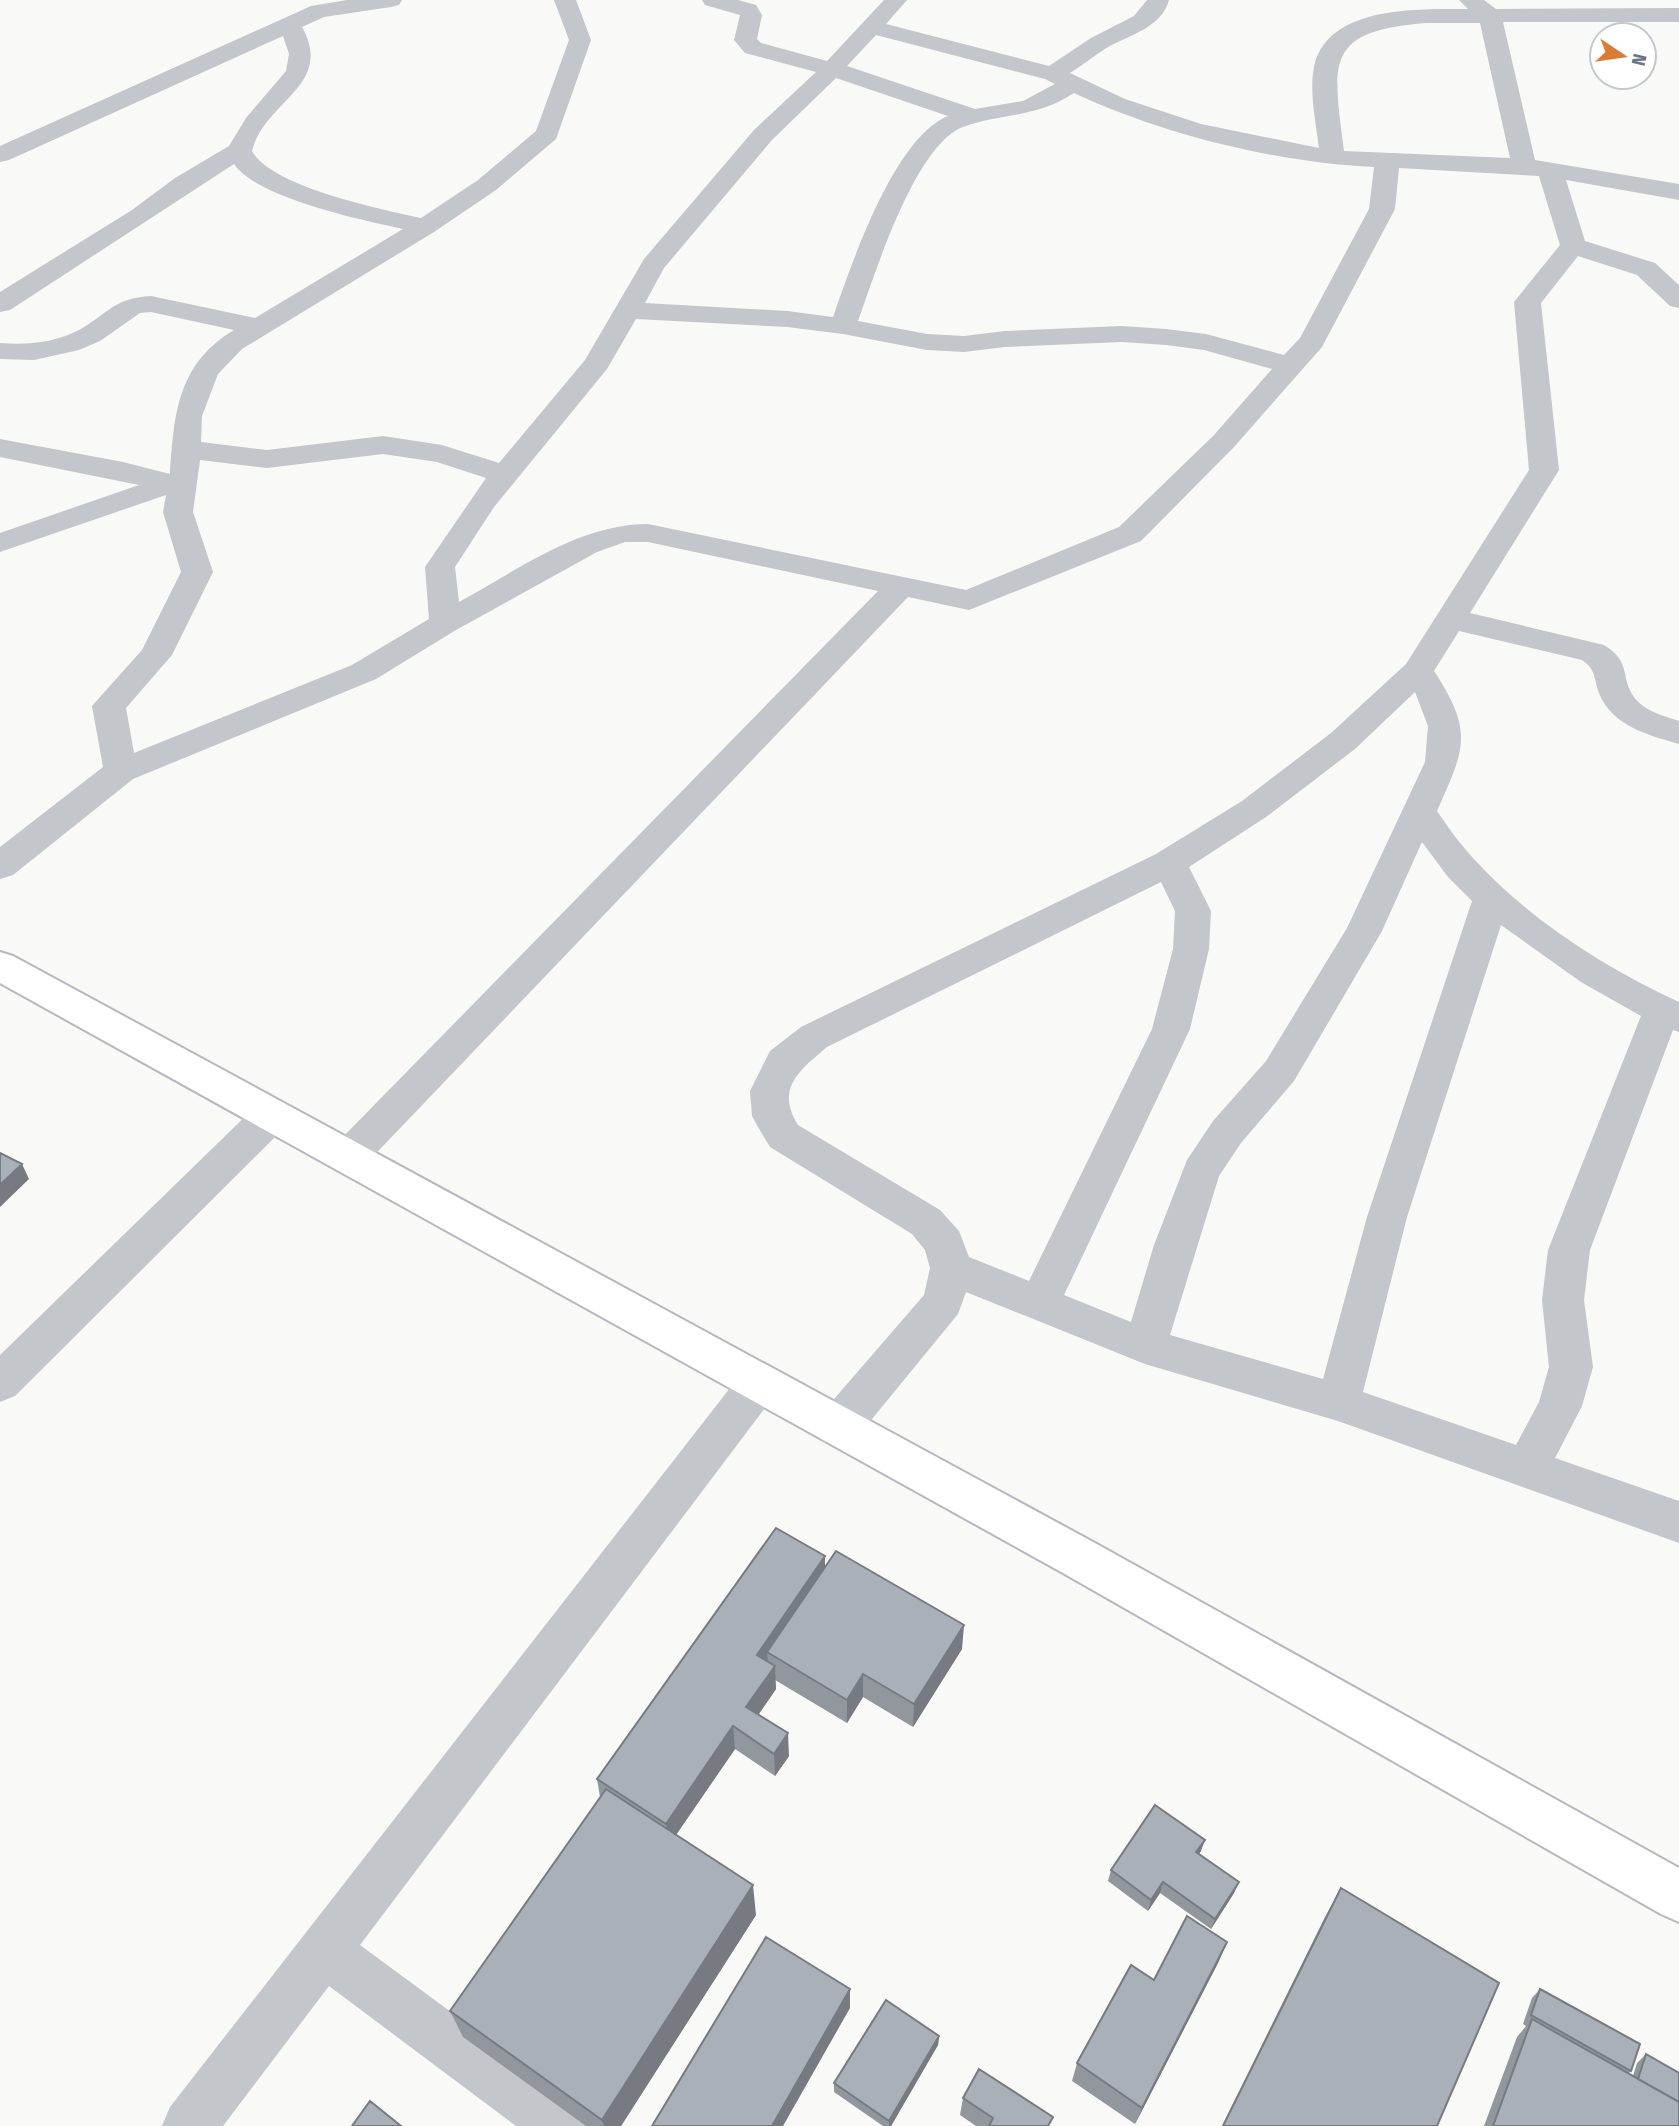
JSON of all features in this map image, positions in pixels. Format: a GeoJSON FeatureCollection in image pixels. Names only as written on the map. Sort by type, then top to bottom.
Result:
{"type":"FeatureCollection","features":[{"type":"Feature","properties":{"kind":"street"},"geometry":{"type":"LineString","coordinates":[[0,155],[289,25],[315,5],[391,0]]}},
{"type":"Feature","properties":{"kind":"street"},"geometry":{"type":"LineString","coordinates":[[121,771],[109,706],[156,655],[197,572],[178,512],[179,471],[188,415],[205,371],[232,344],[425,227],[487,185],[547,134],[580,40],[565,0]]}},
{"type":"Feature","properties":{"kind":"street"},"geometry":{"type":"LineString","coordinates":[[713,0],[748,10],[751,15],[745,40],[753,48],[832,69],[975,117]]}},
{"type":"Feature","properties":{"kind":"street"},"geometry":{"type":"LineString","coordinates":[[445,623],[440,567],[482,502],[597,363],[653,265],[754,145],[832,69],[896,0]]}},
{"type":"Feature","properties":{"kind":"street"},"geometry":{"type":"LineString","coordinates":[[843,326],[875,237],[919,152],[931,136],[947,125],[1030,106],[1048,99],[1063,78],[1099,43],[1142,22],[1156,7],[1158,0]]}},
{"type":"Feature","properties":{"kind":"street"},"geometry":{"type":"LineString","coordinates":[[1470,0],[1498,10]]}},
{"type":"Feature","properties":{"kind":"street"},"geometry":{"type":"LineString","coordinates":[[1332,158],[1325,66],[1336,43],[1356,29],[1386,20],[1498,10],[1679,15]]}},
{"type":"Feature","properties":{"kind":"street"},"geometry":{"type":"LineString","coordinates":[[1498,10],[1537,168],[1573,246],[1646,269],[1679,300]]}},
{"type":"Feature","properties":{"kind":"street"},"geometry":{"type":"LineString","coordinates":[[289,25],[301,47],[302,61],[297,73],[245,135],[240,150],[244,163],[259,175],[295,191],[425,227]]}},
{"type":"Feature","properties":{"kind":"street"},"geometry":{"type":"LineString","coordinates":[[873,27],[1063,78],[1117,104],[1195,130],[1332,158],[1537,168],[1679,192]]}},
{"type":"Feature","properties":{"kind":"street"},"geometry":{"type":"LineString","coordinates":[[0,304],[141,215],[184,183],[240,150]]}},
{"type":"Feature","properties":{"kind":"street"},"geometry":{"type":"LineString","coordinates":[[5,855],[121,771],[364,672],[445,623],[586,545],[622,533],[648,533],[969,600],[1130,534],[1224,441],[1312,341],[1382,209],[1387,161]]}},
{"type":"Feature","properties":{"kind":"street"},"geometry":{"type":"LineString","coordinates":[[838,1427],[943,1302],[951,1268],[944,1243],[926,1222],[784,1136],[772,1116],[769,1091],[784,1061],[814,1037],[880,1007],[1169,863],[1254,810],[1343,741],[1418,671],[1544,470],[1527,302],[1573,246]]}},
{"type":"Feature","properties":{"kind":"street"},"geometry":{"type":"LineString","coordinates":[[0,351],[12,353],[64,346],[92,334],[124,308],[138,304],[151,304],[259,327]]}},
{"type":"Feature","properties":{"kind":"street"},"geometry":{"type":"LineString","coordinates":[[628,310],[787,319],[843,326],[895,338],[964,344],[1005,339],[1109,334],[1166,337],[1206,342],[1291,366]]}},
{"type":"Feature","properties":{"kind":"street"},"geometry":{"type":"LineString","coordinates":[[0,449],[74,461],[179,471],[383,445],[442,454],[505,475]]}},
{"type":"Feature","properties":{"kind":"street"},"geometry":{"type":"LineString","coordinates":[[0,543],[179,471]]}},
{"type":"Feature","properties":{"kind":"street"},"geometry":{"type":"LineString","coordinates":[[348,1157],[901,586]]}},
{"type":"Feature","properties":{"kind":"street"},"geometry":{"type":"LineString","coordinates":[[1451,619],[1593,652],[1603,657],[1609,665],[1612,689],[1621,704],[1633,715],[1679,733]]}},
{"type":"Feature","properties":{"kind":"street"},"geometry":{"type":"LineString","coordinates":[[1144,1346],[1201,1171],[1227,1132],[1280,1072],[1364,931],[1443,762],[1445,726],[1434,696],[1418,671]]}},
{"type":"Feature","properties":{"kind":"street"},"geometry":{"type":"LineString","coordinates":[[1419,812],[1462,869],[1517,917],[1586,967],[1671,1014],[1569,1250],[1563,1300],[1571,1367],[1560,1406],[1527,1468]]}},
{"type":"Feature","properties":{"kind":"street"},"geometry":{"type":"LineString","coordinates":[[1039,1304],[1171,1029],[1191,948],[1194,911],[1169,863]]}},
{"type":"Feature","properties":{"kind":"street"},"geometry":{"type":"LineString","coordinates":[[1338,1402],[1387,1217],[1492,895]]}},
{"type":"Feature","properties":{"kind":"street"},"geometry":{"type":"LineString","coordinates":[[0,966],[1091,1565],[1679,1896]]}},
{"type":"Feature","properties":{"kind":"street"},"geometry":{"type":"LineString","coordinates":[[0,1383],[272,1115]]}},
{"type":"Feature","properties":{"kind":"street"},"geometry":{"type":"LineString","coordinates":[[951,1268],[1144,1346],[1338,1402],[1679,1521]]}},
{"type":"Feature","properties":{"kind":"street"},"geometry":{"type":"LineString","coordinates":[[189,2126],[759,1383]]}},
{"type":"Feature","properties":{"kind":"street"},"geometry":{"type":"LineString","coordinates":[[324,1950],[561,2126]]}},
{"type":"Feature","properties":{"kind":"building"},"geometry":{"type":"Polygon","coordinates":[[[0,1153],[22,1164],[0,1185],[0,1153]]]}},
{"type":"Feature","properties":{"kind":"building"},"geometry":{"type":"Polygon","coordinates":[[[776,1528],[825,1556],[757,1655],[775,1666],[746,1707],[788,1733],[774,1754],[733,1726],[666,1824],[597,1779],[776,1528]]]}},
{"type":"Feature","properties":{"kind":"building"},"geometry":{"type":"Polygon","coordinates":[[[836,1551],[964,1625],[914,1704],[863,1674],[847,1700],[767,1652],[836,1551]]]}},
{"type":"Feature","properties":{"kind":"building"},"geometry":{"type":"Polygon","coordinates":[[[606,1789],[753,1885],[602,2120],[450,2011],[606,1789]]]}},
{"type":"Feature","properties":{"kind":"building"},"geometry":{"type":"Polygon","coordinates":[[[1155,1805],[1205,1840],[1196,1852],[1239,1882],[1215,1919],[1163,1882],[1151,1900],[1111,1870],[1155,1805]]]}},
{"type":"Feature","properties":{"kind":"building"},"geometry":{"type":"Polygon","coordinates":[[[1341,1888],[1499,1983],[1437,2126],[1223,2126],[1341,1888]]]}},
{"type":"Feature","properties":{"kind":"building"},"geometry":{"type":"Polygon","coordinates":[[[1187,1916],[1227,1942],[1142,2108],[1077,2063],[1131,1965],[1154,1980],[1187,1916]]]}},
{"type":"Feature","properties":{"kind":"building"},"geometry":{"type":"Polygon","coordinates":[[[766,1937],[850,1989],[772,2126],[652,2126],[766,1937]]]}},
{"type":"Feature","properties":{"kind":"building"},"geometry":{"type":"Polygon","coordinates":[[[1540,1989],[1640,2044],[1631,2071],[1531,2015],[1540,1989]]]}},
{"type":"Feature","properties":{"kind":"building"},"geometry":{"type":"Polygon","coordinates":[[[886,2000],[939,2036],[889,2121],[834,2083],[886,2000]]]}},
{"type":"Feature","properties":{"kind":"building"},"geometry":{"type":"Polygon","coordinates":[[[1532,2019],[1679,2102],[1679,2126],[1493,2126],[1532,2019]]]}},
{"type":"Feature","properties":{"kind":"building"},"geometry":{"type":"Polygon","coordinates":[[[1646,2054],[1679,2073],[1679,2102],[1638,2079],[1646,2054]]]}},
{"type":"Feature","properties":{"kind":"building"},"geometry":{"type":"Polygon","coordinates":[[[979,2069],[1053,2117],[1048,2126],[989,2126],[993,2118],[963,2098],[979,2069]]]}},
{"type":"Feature","properties":{"kind":"building"},"geometry":{"type":"Polygon","coordinates":[[[370,2101],[401,2126],[352,2126],[370,2101]]]}}]}
